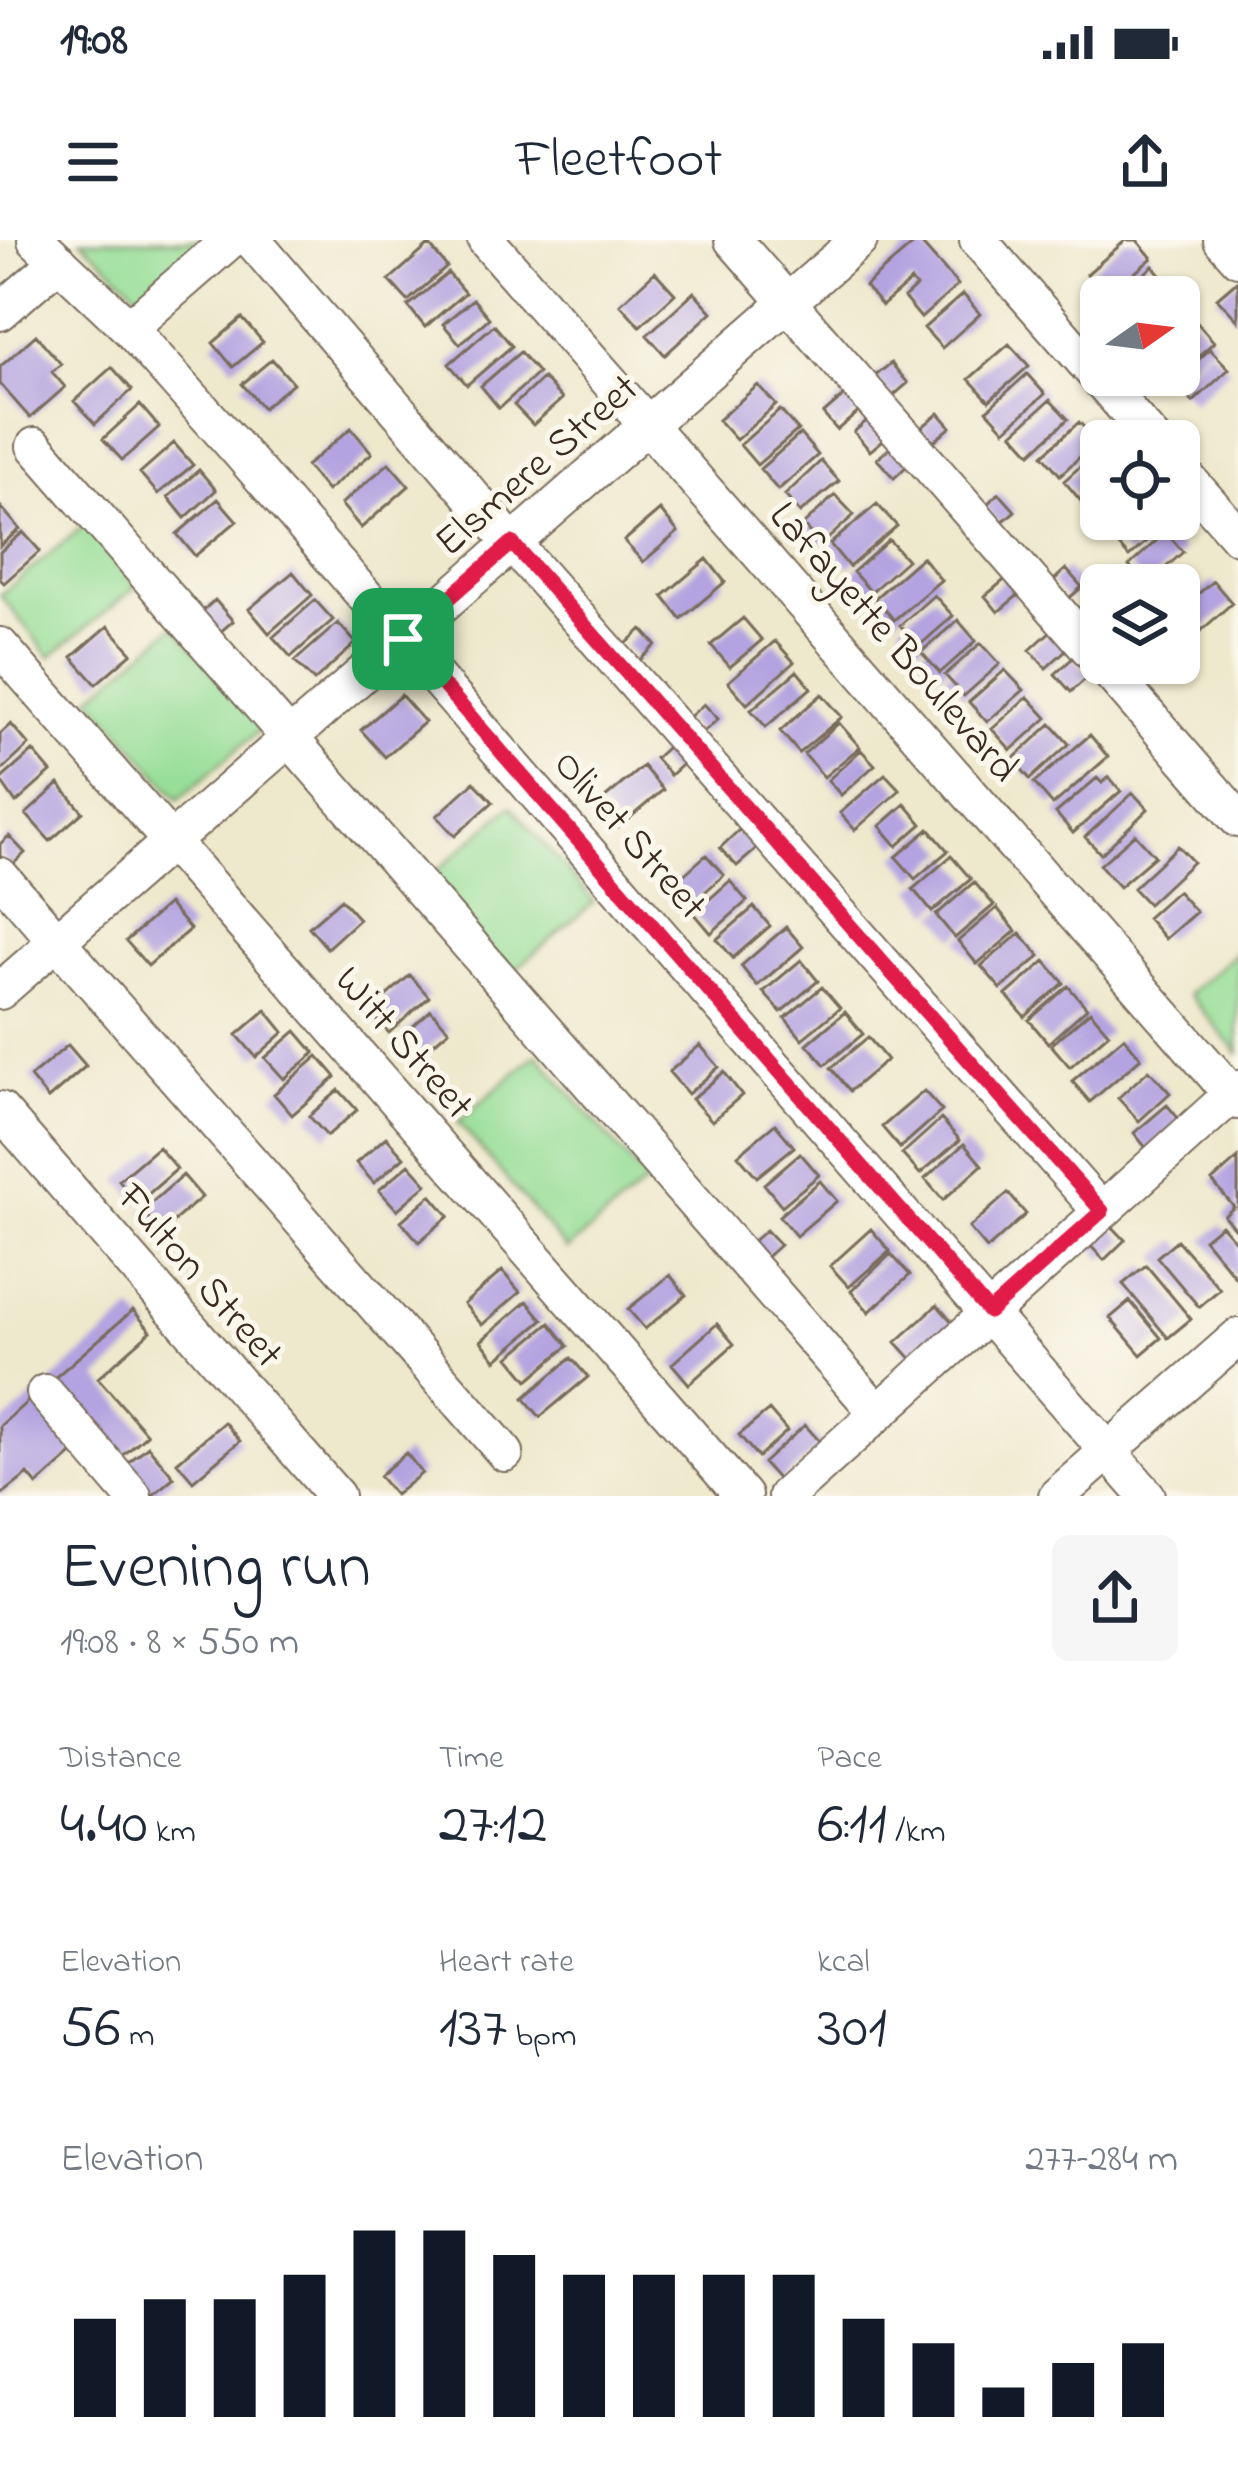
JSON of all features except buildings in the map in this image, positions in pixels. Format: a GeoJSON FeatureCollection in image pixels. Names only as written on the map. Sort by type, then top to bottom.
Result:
{"type":"FeatureCollection","features":[{"type":"Feature","properties":{"kind":"street"},"geometry":{"type":"LineString","coordinates":[[129,328],[230,240]]}},
{"type":"Feature","properties":{"kind":"street"},"geometry":{"type":"LineString","coordinates":[[252,240],[512,543],[1102,1211]]}},
{"type":"Feature","properties":{"kind":"street","name":"Lafayette Boulevard"},"geometry":{"type":"LineString","coordinates":[[486,240],[1236,1095]]}},
{"type":"Feature","properties":{"kind":"street"},"geometry":{"type":"LineString","coordinates":[[734,240],[1080,637]]}},
{"type":"Feature","properties":{"kind":"street","name":"Elsmere Street"},"geometry":{"type":"LineString","coordinates":[[0,991],[859,240]]}},
{"type":"Feature","properties":{"kind":"street"},"geometry":{"type":"LineString","coordinates":[[978,240],[1136,420]]}},
{"type":"Feature","properties":{"kind":"street"},"geometry":{"type":"LineString","coordinates":[[1222,240],[1238,258]]}},
{"type":"Feature","properties":{"kind":"street"},"geometry":{"type":"LineString","coordinates":[[0,312],[48,251]]}},
{"type":"Feature","properties":{"kind":"street","name":"Olivet Street"},"geometry":{"type":"LineString","coordinates":[[48,251],[129,328],[1147,1496]]}},
{"type":"Feature","properties":{"kind":"street"},"geometry":{"type":"LineString","coordinates":[[35,446],[878,1413]]}},
{"type":"Feature","properties":{"kind":"street"},"geometry":{"type":"LineString","coordinates":[[1200,493],[1238,536]]}},
{"type":"Feature","properties":{"kind":"street","name":"Witt Street"},"geometry":{"type":"LineString","coordinates":[[0,646],[743,1496]]}},
{"type":"Feature","properties":{"kind":"street"},"geometry":{"type":"LineString","coordinates":[[1121,684],[1238,819]]}},
{"type":"Feature","properties":{"kind":"street"},"geometry":{"type":"LineString","coordinates":[[0,876],[505,1453]]}},
{"type":"Feature","properties":{"kind":"street"},"geometry":{"type":"LineString","coordinates":[[786,1496],[1236,1095]]}},
{"type":"Feature","properties":{"kind":"street","name":"Fulton Street"},"geometry":{"type":"LineString","coordinates":[[0,1109],[336,1496]]}},
{"type":"Feature","properties":{"kind":"street"},"geometry":{"type":"LineString","coordinates":[[1057,1496],[1238,1337]]}},
{"type":"Feature","properties":{"kind":"street"},"geometry":{"type":"LineString","coordinates":[[45,1393],[133,1496]]}},
{"type":"Feature","properties":{"kind":"green space"},"geometry":{"type":"Polygon","coordinates":[[[81,240],[215,240],[145,300],[81,240]]]}},
{"type":"Feature","properties":{"kind":"green space"},"geometry":{"type":"Polygon","coordinates":[[[86,524],[136,587],[50,657],[0,595],[86,524]]]}},
{"type":"Feature","properties":{"kind":"green space"},"geometry":{"type":"Polygon","coordinates":[[[174,626],[262,728],[179,799],[91,697],[174,626]]]}},
{"type":"Feature","properties":{"kind":"green space"},"geometry":{"type":"Polygon","coordinates":[[[511,806],[594,902],[507,977],[424,882],[511,806]]]}},
{"type":"Feature","properties":{"kind":"green space"},"geometry":{"type":"Polygon","coordinates":[[[1238,951],[1238,1053],[1188,994],[1238,951]]]}},
{"type":"Feature","properties":{"kind":"green space"},"geometry":{"type":"Polygon","coordinates":[[[537,1054],[647,1182],[567,1250],[458,1122],[537,1054]]]}},
{"type":"Feature","properties":{"kind":"route"},"geometry":{"type":"LineString","coordinates":[[512,543],[1102,1211],[989,1312],[403,639],[512,543]]}}]}
